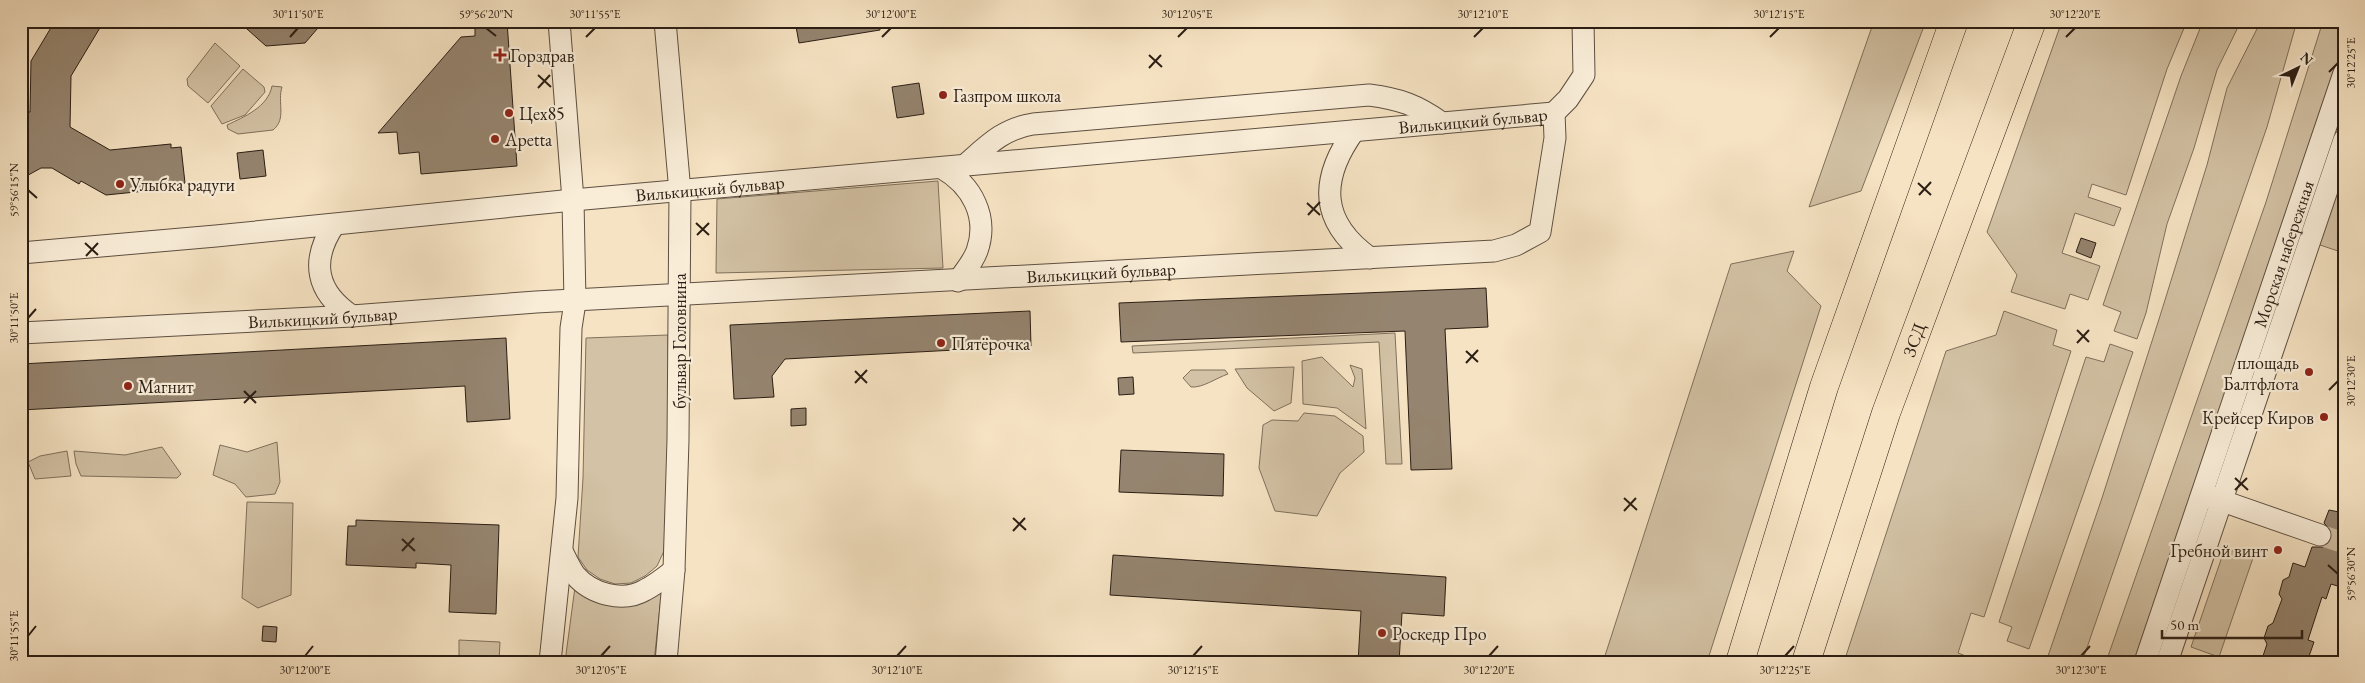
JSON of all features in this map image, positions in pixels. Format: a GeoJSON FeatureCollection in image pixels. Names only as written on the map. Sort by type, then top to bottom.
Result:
{"type":"FeatureCollection","features":[{"type":"Feature","properties":{"kind":"highway"},"geometry":{"type":"LineString","coordinates":[[1740,662],[1824,387],[1954,21]]}},
{"type":"Feature","properties":{"kind":"highway","name":"ЗСД"},"geometry":{"type":"LineString","coordinates":[[1806,662],[1886,413],[2032,21]]}},
{"type":"Feature","properties":{"kind":"street"},"geometry":{"type":"LineString","coordinates":[[550,662],[567,498],[571,328],[574,302],[573,200],[559,21]]}},
{"type":"Feature","properties":{"kind":"street","name":"бульвар Головнина"},"geometry":{"type":"LineString","coordinates":[[664,21],[680,192],[678,296],[679,410],[674,570],[666,662]]}},
{"type":"Feature","properties":{"kind":"street"},"geometry":{"type":"LineString","coordinates":[[1554,113],[1568,99],[1584,75],[1583,21]]}},
{"type":"Feature","properties":{"kind":"street","name":"Морская набережная"},"geometry":{"type":"LineString","coordinates":[[2144,662],[2344,73]]}},
{"type":"Feature","properties":{"kind":"street"},"geometry":{"type":"LineString","coordinates":[[964,166],[1001,134],[1019,126],[1033,124],[1369,95],[1396,99],[1421,108],[1442,123]]}},
{"type":"Feature","properties":{"kind":"street","name":"Вилькицкий бульвар"},"geometry":{"type":"LineString","coordinates":[[21,253],[334,225],[573,200],[1554,113],[1555,138],[1540,232],[1516,245],[1494,252],[574,302],[526,303],[352,316],[21,333]]}},
{"type":"Feature","properties":{"kind":"street"},"geometry":{"type":"LineString","coordinates":[[1354,131],[1338,157],[1330,178],[1329,192],[1332,206],[1343,234],[1352,245],[1370,258]]}},
{"type":"Feature","properties":{"kind":"street","name":"Морская набережная"},"geometry":{"type":"LineString","coordinates":[[2167,662],[2344,140]]}},
{"type":"Feature","properties":{"kind":"street"},"geometry":{"type":"LineString","coordinates":[[942,168],[956,176],[968,188],[976,202],[980,218],[981,235],[977,251],[958,281]]}},
{"type":"Feature","properties":{"kind":"street"},"geometry":{"type":"LineString","coordinates":[[334,225],[324,240],[319,257],[320,275],[326,292],[337,306],[352,316]]}},
{"type":"Feature","properties":{"kind":"street"},"geometry":{"type":"LineString","coordinates":[[2201,494],[2320,535]]}},
{"type":"Feature","properties":{"kind":"street"},"geometry":{"type":"LineString","coordinates":[[562,551],[575,575],[589,588],[609,595],[627,596],[644,591],[674,570]]}},
{"type":"Feature","properties":{"kind":"shaded area"},"geometry":{"type":"Polygon","coordinates":[[[1874,21],[1926,21],[1861,191],[1809,207],[1874,21]]]}},
{"type":"Feature","properties":{"kind":"shaded area"},"geometry":{"type":"Polygon","coordinates":[[[2062,21],[2187,21],[2167,69],[2126,195],[2092,184],[2088,197],[2121,208],[2114,226],[2075,213],[2062,253],[2100,266],[2088,300],[2070,294],[2065,309],[2011,292],[2017,275],[1987,232],[2062,21]]]}},
{"type":"Feature","properties":{"kind":"shaded area"},"geometry":{"type":"Polygon","coordinates":[[[2203,21],[2241,21],[2217,70],[2194,148],[2167,224],[2146,313],[2137,339],[2114,331],[2121,312],[2103,305],[2181,76],[2203,21]]]}},
{"type":"Feature","properties":{"kind":"shaded area"},"geometry":{"type":"Polygon","coordinates":[[[2261,21],[2297,21],[2267,127],[2082,662],[2046,662],[2102,498],[2160,316],[2207,165],[2227,88],[2261,21]]]}},
{"type":"Feature","properties":{"kind":"shaded area"},"geometry":{"type":"Polygon","coordinates":[[[2323,21],[2344,21],[2344,48],[2294,204],[2140,662],[2106,662],[2266,202],[2323,21]]]}},
{"type":"Feature","properties":{"kind":"shaded area"},"geometry":{"type":"Polygon","coordinates":[[[215,43],[240,66],[208,103],[188,86],[187,79],[215,43]]]}},
{"type":"Feature","properties":{"kind":"shaded area"},"geometry":{"type":"Polygon","coordinates":[[[243,69],[264,87],[265,92],[245,115],[222,124],[211,106],[243,69]]]}},
{"type":"Feature","properties":{"kind":"shaded area"},"geometry":{"type":"Polygon","coordinates":[[[272,86],[282,87],[280,121],[273,130],[238,134],[228,129],[227,125],[248,115],[266,100],[272,86]]]}},
{"type":"Feature","properties":{"kind":"shaded area"},"geometry":{"type":"Polygon","coordinates":[[[2344,168],[2344,253],[2317,244],[2344,168]]]}},
{"type":"Feature","properties":{"kind":"shaded area"},"geometry":{"type":"Polygon","coordinates":[[[938,181],[943,268],[716,273],[717,199],[938,181]]]}},
{"type":"Feature","properties":{"kind":"shaded area"},"geometry":{"type":"Polygon","coordinates":[[[1794,251],[1787,271],[1821,306],[1707,662],[1603,662],[1731,264],[1794,251]]]}},
{"type":"Feature","properties":{"kind":"shaded area"},"geometry":{"type":"Polygon","coordinates":[[[2004,311],[2057,330],[2053,345],[2071,351],[1984,617],[1971,613],[1958,653],[1971,658],[1970,662],[1844,662],[1946,351],[1996,335],[2004,311]]]}},
{"type":"Feature","properties":{"kind":"shaded area"},"geometry":{"type":"Polygon","coordinates":[[[1395,333],[1402,464],[1386,464],[1379,342],[1133,353],[1132,346],[1395,333]]]}},
{"type":"Feature","properties":{"kind":"shaded area"},"geometry":{"type":"Polygon","coordinates":[[[668,335],[669,454],[664,551],[657,566],[645,576],[631,583],[615,584],[600,579],[587,570],[578,557],[583,478],[586,338],[668,335]]]}},
{"type":"Feature","properties":{"kind":"shaded area"},"geometry":{"type":"Polygon","coordinates":[[[2110,344],[2133,352],[2029,649],[2007,641],[2012,627],[1999,622],[2086,357],[2104,362],[2110,344]]]}},
{"type":"Feature","properties":{"kind":"shaded area"},"geometry":{"type":"Polygon","coordinates":[[[1322,357],[1353,387],[1355,378],[1350,365],[1362,369],[1366,429],[1337,408],[1303,404],[1302,361],[1322,357]]]}},
{"type":"Feature","properties":{"kind":"shaded area"},"geometry":{"type":"Polygon","coordinates":[[[1294,367],[1291,403],[1274,411],[1247,388],[1235,369],[1294,367]]]}},
{"type":"Feature","properties":{"kind":"shaded area"},"geometry":{"type":"Polygon","coordinates":[[[1191,370],[1225,370],[1228,374],[1205,384],[1191,387],[1183,378],[1191,370]]]}},
{"type":"Feature","properties":{"kind":"shaded area"},"geometry":{"type":"Polygon","coordinates":[[[1304,413],[1335,416],[1363,436],[1364,452],[1340,473],[1317,516],[1275,511],[1259,468],[1263,425],[1272,420],[1298,421],[1304,413]]]}},
{"type":"Feature","properties":{"kind":"shaded area"},"geometry":{"type":"Polygon","coordinates":[[[277,442],[280,482],[275,494],[246,497],[235,484],[213,475],[220,445],[247,452],[277,442]]]}},
{"type":"Feature","properties":{"kind":"shaded area"},"geometry":{"type":"Polygon","coordinates":[[[162,447],[181,474],[177,478],[81,476],[76,464],[74,451],[125,455],[162,447]]]}},
{"type":"Feature","properties":{"kind":"shaded area"},"geometry":{"type":"Polygon","coordinates":[[[67,451],[71,476],[35,479],[28,462],[40,456],[67,451]]]}},
{"type":"Feature","properties":{"kind":"shaded area"},"geometry":{"type":"Polygon","coordinates":[[[247,502],[293,503],[291,595],[258,608],[242,598],[247,502]]]}},
{"type":"Feature","properties":{"kind":"shaded area"},"geometry":{"type":"Polygon","coordinates":[[[2225,548],[2253,558],[2219,657],[2191,647],[2225,548]]]}},
{"type":"Feature","properties":{"kind":"shaded area"},"geometry":{"type":"Polygon","coordinates":[[[575,587],[662,588],[654,662],[565,662],[575,587]]]}},
{"type":"Feature","properties":{"kind":"shaded area"},"geometry":{"type":"Polygon","coordinates":[[[459,640],[500,642],[499,662],[473,662],[459,655],[459,640]]]}},
{"type":"Feature","properties":{"kind":"building"},"geometry":{"type":"Polygon","coordinates":[[[55,21],[104,21],[71,76],[70,127],[110,150],[171,144],[171,148],[181,147],[185,183],[175,185],[175,188],[106,195],[81,181],[79,184],[52,168],[41,168],[21,179],[21,128],[26,121],[26,112],[30,112],[31,61],[55,21]]]}},
{"type":"Feature","properties":{"kind":"building"},"geometry":{"type":"Polygon","coordinates":[[[238,21],[324,21],[305,43],[266,46],[238,21]]]}},
{"type":"Feature","properties":{"kind":"building"},"geometry":{"type":"Polygon","coordinates":[[[475,21],[507,21],[517,166],[421,174],[419,152],[399,154],[397,132],[378,133],[461,37],[475,36],[475,21]]]}},
{"type":"Feature","properties":{"kind":"building"},"geometry":{"type":"Polygon","coordinates":[[[795,21],[880,21],[880,30],[799,43],[795,21]]]}},
{"type":"Feature","properties":{"kind":"building"},"geometry":{"type":"Polygon","coordinates":[[[919,83],[924,114],[897,118],[892,87],[919,83]]]}},
{"type":"Feature","properties":{"kind":"building"},"geometry":{"type":"Polygon","coordinates":[[[263,150],[266,176],[240,179],[237,153],[263,150]]]}},
{"type":"Feature","properties":{"kind":"building"},"geometry":{"type":"Polygon","coordinates":[[[2081,238],[2096,243],[2091,258],[2076,252],[2081,238]]]}},
{"type":"Feature","properties":{"kind":"building"},"geometry":{"type":"Polygon","coordinates":[[[1486,288],[1488,327],[1445,329],[1452,469],[1411,470],[1405,331],[1121,342],[1119,303],[1486,288]]]}},
{"type":"Feature","properties":{"kind":"building"},"geometry":{"type":"Polygon","coordinates":[[[1030,311],[1031,346],[785,359],[772,376],[774,397],[734,399],[730,325],[1030,311]]]}},
{"type":"Feature","properties":{"kind":"building"},"geometry":{"type":"Polygon","coordinates":[[[506,338],[510,419],[467,422],[465,386],[21,410],[21,364],[506,338]]]}},
{"type":"Feature","properties":{"kind":"building"},"geometry":{"type":"Polygon","coordinates":[[[1133,377],[1134,394],[1119,395],[1118,378],[1133,377]]]}},
{"type":"Feature","properties":{"kind":"building"},"geometry":{"type":"Polygon","coordinates":[[[806,408],[806,425],[791,426],[791,409],[806,408]]]}},
{"type":"Feature","properties":{"kind":"building"},"geometry":{"type":"Polygon","coordinates":[[[1121,450],[1224,454],[1223,496],[1119,492],[1121,450]]]}},
{"type":"Feature","properties":{"kind":"building"},"geometry":{"type":"Polygon","coordinates":[[[2329,510],[2344,513],[2344,588],[2331,584],[2326,599],[2322,597],[2308,640],[2314,642],[2307,662],[2261,662],[2267,644],[2264,638],[2268,626],[2273,623],[2282,599],[2279,594],[2283,580],[2289,577],[2293,563],[2305,567],[2312,547],[2323,547],[2332,540],[2332,532],[2324,523],[2329,510]]]}},
{"type":"Feature","properties":{"kind":"building"},"geometry":{"type":"Polygon","coordinates":[[[356,520],[499,525],[496,614],[449,612],[451,565],[416,563],[416,568],[346,565],[348,526],[356,526],[356,520]]]}},
{"type":"Feature","properties":{"kind":"building"},"geometry":{"type":"Polygon","coordinates":[[[1113,555],[1446,577],[1444,616],[1402,613],[1399,662],[1358,662],[1361,611],[1110,595],[1113,555]]]}},
{"type":"Feature","properties":{"kind":"building"},"geometry":{"type":"Polygon","coordinates":[[[263,626],[277,627],[276,642],[262,641],[263,626]]]}},
{"type":"Feature","properties":{"kind":"tunnel"},"geometry":{"type":"LineString","coordinates":[[2320,535],[2344,543]]}},
{"type":"Feature","properties":{"kind":"place","name":"Горздрав"},"geometry":{"type":"Point","coordinates":[500,55]}},
{"type":"Feature","properties":{"kind":"place","name":"Газпром школа"},"geometry":{"type":"Point","coordinates":[943,95]}},
{"type":"Feature","properties":{"kind":"place","name":"Цех85"},"geometry":{"type":"Point","coordinates":[509,113]}},
{"type":"Feature","properties":{"kind":"place","name":"Apetta"},"geometry":{"type":"Point","coordinates":[495,139]}},
{"type":"Feature","properties":{"kind":"place","name":"Улыбка радуги"},"geometry":{"type":"Point","coordinates":[120,184]}},
{"type":"Feature","properties":{"kind":"place","name":"Пятёрочка"},"geometry":{"type":"Point","coordinates":[941,343]}},
{"type":"Feature","properties":{"kind":"place","name":"площадь Балтфлота"},"geometry":{"type":"Point","coordinates":[2309,372]}},
{"type":"Feature","properties":{"kind":"place","name":"Магнит"},"geometry":{"type":"Point","coordinates":[128,386]}},
{"type":"Feature","properties":{"kind":"place","name":"Крейсер Киров"},"geometry":{"type":"Point","coordinates":[2324,417]}},
{"type":"Feature","properties":{"kind":"place","name":"Гребной винт"},"geometry":{"type":"Point","coordinates":[2278,550]}},
{"type":"Feature","properties":{"kind":"place","name":"Роскедр Про"},"geometry":{"type":"Point","coordinates":[1382,633]}}]}
